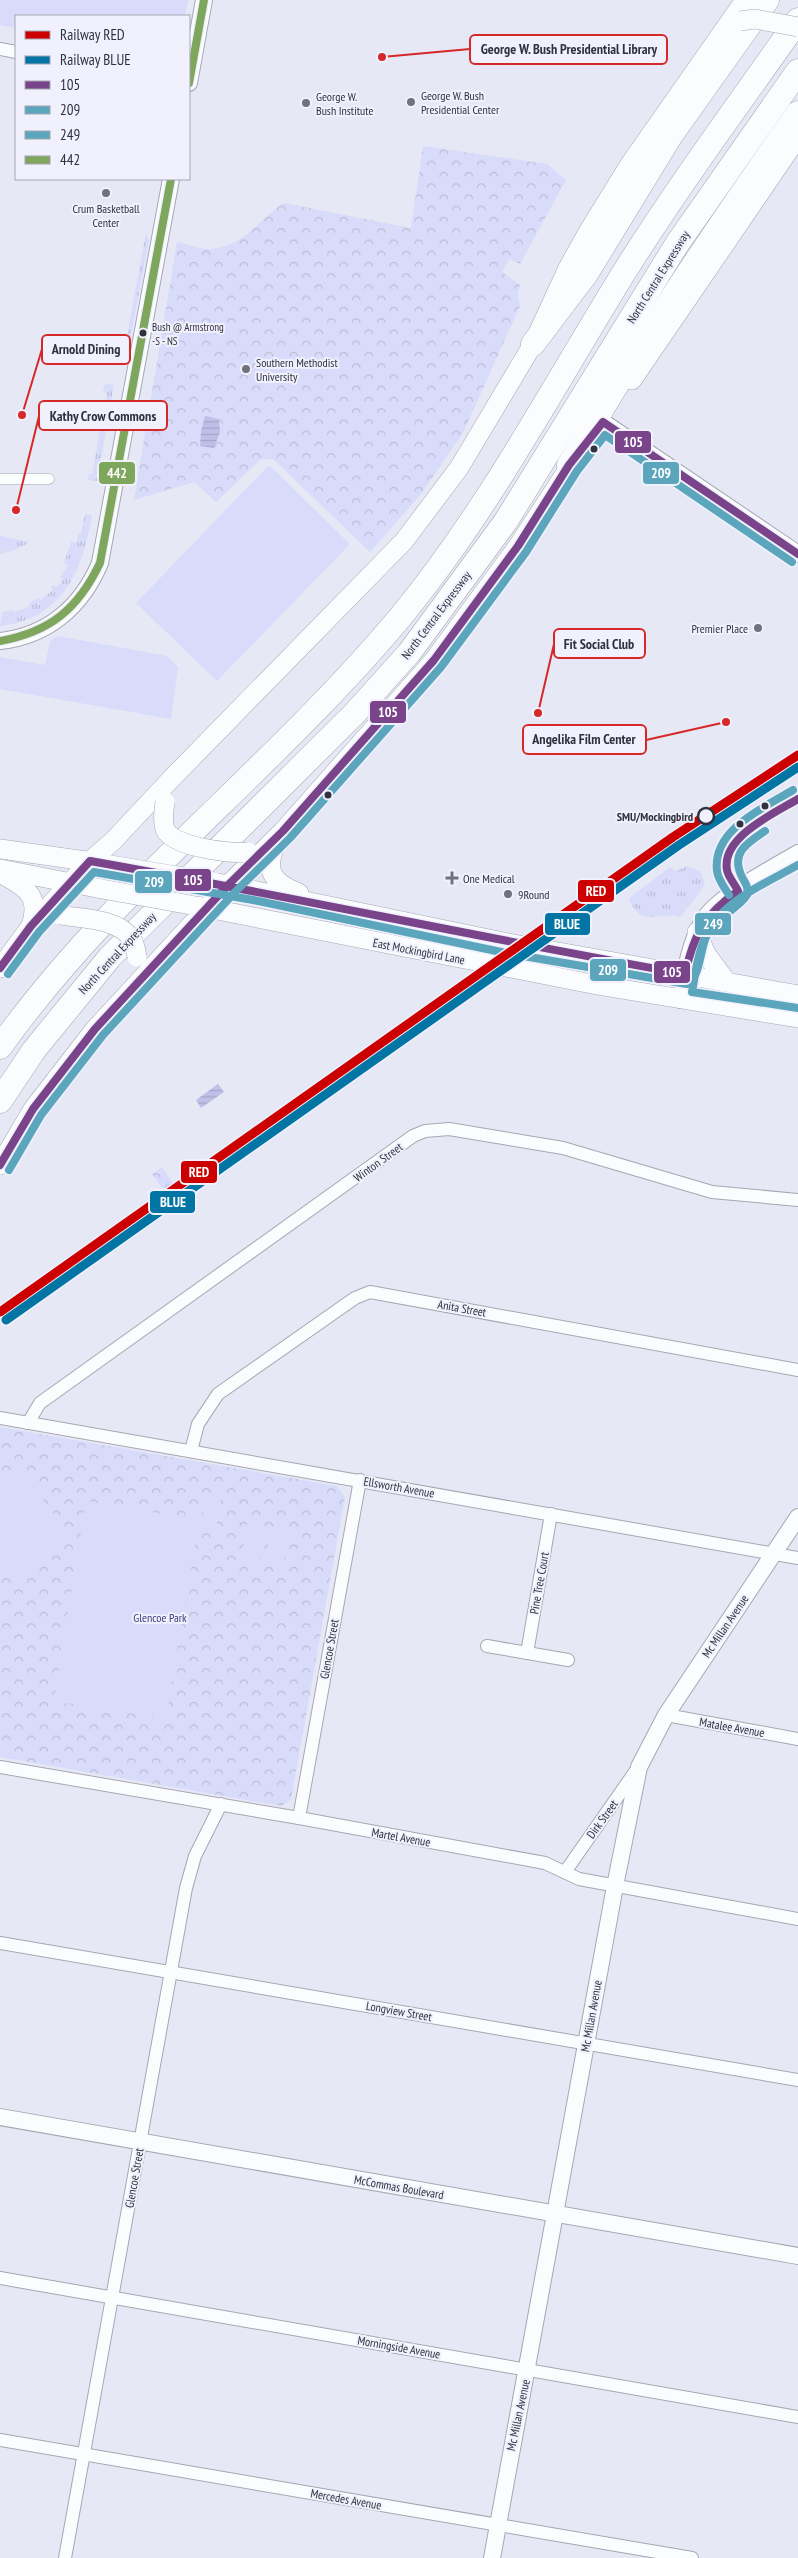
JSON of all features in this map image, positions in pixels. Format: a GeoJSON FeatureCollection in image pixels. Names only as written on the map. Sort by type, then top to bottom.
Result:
{"type":"FeatureCollection","features":[{"type":"Feature","properties":{"kind":"highway"},"geometry":{"type":"LineString","coordinates":[[533,344],[586,274],[671,135],[767,0]]}},
{"type":"Feature","properties":{"kind":"highway"},"geometry":{"type":"LineString","coordinates":[[0,1047],[37,998],[90,935],[327,698],[376,645],[429,581],[498,481],[669,203],[798,20]]}},
{"type":"Feature","properties":{"kind":"highway","name":"North Central Expressway"},"geometry":{"type":"LineString","coordinates":[[0,1101],[34,1050],[110,957],[355,713],[409,653],[506,521],[677,244],[798,71]]}},
{"type":"Feature","properties":{"kind":"highway"},"geometry":{"type":"LineString","coordinates":[[569,465],[609,396],[670,300],[798,113]]}},
{"type":"Feature","properties":{"kind":"main road"},"geometry":{"type":"LineString","coordinates":[[0,968],[31,926],[90,861],[113,841],[172,778],[404,542],[459,468],[533,344],[568,268],[630,164],[732,24],[745,0]]}},
{"type":"Feature","properties":{"kind":"main road"},"geometry":{"type":"LineString","coordinates":[[732,24],[755,19],[798,27]]}},
{"type":"Feature","properties":{"kind":"main road","name":"North Central Expressway"},"geometry":{"type":"LineString","coordinates":[[0,1165],[33,1109],[56,1078],[199,906],[254,852],[283,831],[434,660],[518,546],[569,465],[603,422],[798,137]]}},
{"type":"Feature","properties":{"kind":"main road"},"geometry":{"type":"LineString","coordinates":[[172,778],[164,802],[163,815],[165,829],[171,837],[180,842],[234,853],[254,852]]}},
{"type":"Feature","properties":{"kind":"main road"},"geometry":{"type":"LineString","coordinates":[[283,831],[270,860],[273,877],[283,886],[325,904]]}},
{"type":"Feature","properties":{"kind":"main road","name":"East Mockingbird Lane"},"geometry":{"type":"LineString","coordinates":[[0,849],[90,861],[221,884],[420,925],[798,995]]}},
{"type":"Feature","properties":{"kind":"main road"},"geometry":{"type":"LineString","coordinates":[[0,871],[24,886],[29,892],[36,912],[31,926]]}},
{"type":"Feature","properties":{"kind":"main road","name":"East Mockingbird Lane"},"geometry":{"type":"LineString","coordinates":[[0,871],[199,906],[580,982],[798,1018]]}},
{"type":"Feature","properties":{"kind":"main road"},"geometry":{"type":"LineString","coordinates":[[31,926],[60,915],[112,924],[123,930],[132,939],[137,957],[134,984]]}},
{"type":"Feature","properties":{"kind":"main road"},"geometry":{"type":"LineString","coordinates":[[417,950],[420,925]]}},
{"type":"Feature","properties":{"kind":"main road"},"geometry":{"type":"LineString","coordinates":[[697,932],[706,954],[726,981]]}},
{"type":"Feature","properties":{"kind":"main road"},"geometry":{"type":"LineString","coordinates":[[580,982],[585,956]]}},
{"type":"Feature","properties":{"kind":"main road"},"geometry":{"type":"LineString","coordinates":[[774,1014],[778,991]]}},
{"type":"Feature","properties":{"kind":"street"},"geometry":{"type":"LineString","coordinates":[[190,77],[204,0]]}},
{"type":"Feature","properties":{"kind":"street"},"geometry":{"type":"LineString","coordinates":[[0,49],[15,52]]}},
{"type":"Feature","properties":{"kind":"street"},"geometry":{"type":"LineString","coordinates":[[0,641],[24,636],[63,616],[84,594],[100,563],[171,180]]}},
{"type":"Feature","properties":{"kind":"street"},"geometry":{"type":"LineString","coordinates":[[603,422],[798,554]]}},
{"type":"Feature","properties":{"kind":"street"},"geometry":{"type":"LineString","coordinates":[[0,479],[49,479]]}},
{"type":"Feature","properties":{"kind":"street"},"geometry":{"type":"LineString","coordinates":[[681,1000],[685,974],[697,932],[705,917],[718,904],[798,852]]}},
{"type":"Feature","properties":{"kind":"street","name":"Winton Street"},"geometry":{"type":"LineString","coordinates":[[28,1423],[40,1403],[406,1141],[425,1131],[449,1129],[563,1148],[712,1192],[798,1200]]}},
{"type":"Feature","properties":{"kind":"street","name":"Anita Street"},"geometry":{"type":"LineString","coordinates":[[191,1451],[198,1424],[218,1394],[355,1298],[370,1292],[798,1370]]}},
{"type":"Feature","properties":{"kind":"street","name":"Ellsworth Avenue"},"geometry":{"type":"LineString","coordinates":[[0,1418],[798,1558]]}},
{"type":"Feature","properties":{"kind":"street","name":"Glencoe Street"},"geometry":{"type":"LineString","coordinates":[[299,1818],[360,1480]]}},
{"type":"Feature","properties":{"kind":"street","name":"Pine Tree Court"},"geometry":{"type":"LineString","coordinates":[[527,1653],[551,1514]]}},
{"type":"Feature","properties":{"kind":"street","name":"Mc Millan Avenue"},"geometry":{"type":"LineString","coordinates":[[492,2558],[615,1886],[639,1767],[646,1750],[666,1715],[798,1517]]}},
{"type":"Feature","properties":{"kind":"street"},"geometry":{"type":"LineString","coordinates":[[488,1646],[568,1660]]}},
{"type":"Feature","properties":{"kind":"street","name":"Matalee Avenue"},"geometry":{"type":"LineString","coordinates":[[666,1715],[798,1739]]}},
{"type":"Feature","properties":{"kind":"street","name":"Martel Avenue"},"geometry":{"type":"LineString","coordinates":[[0,1767],[221,1804],[545,1863],[579,1879],[798,1920]]}},
{"type":"Feature","properties":{"kind":"street","name":"Dirk Street"},"geometry":{"type":"LineString","coordinates":[[565,1872],[639,1767]]}},
{"type":"Feature","properties":{"kind":"street","name":"Glencoe Street"},"geometry":{"type":"LineString","coordinates":[[65,2558],[190,1871],[221,1804]]}},
{"type":"Feature","properties":{"kind":"street","name":"Longview Street"},"geometry":{"type":"LineString","coordinates":[[0,1943],[798,2080]]}},
{"type":"Feature","properties":{"kind":"street","name":"McCommas Boulevard"},"geometry":{"type":"LineString","coordinates":[[0,2117],[798,2256]]}},
{"type":"Feature","properties":{"kind":"street","name":"Morningside Avenue"},"geometry":{"type":"LineString","coordinates":[[0,2278],[113,2296],[798,2416]]}},
{"type":"Feature","properties":{"kind":"street","name":"Mercedes Avenue"},"geometry":{"type":"LineString","coordinates":[[0,2440],[692,2558]]}},
{"type":"Feature","properties":{"kind":"green space"},"geometry":{"type":"Polygon","coordinates":[[[0,0],[188,0],[185,15],[15,15],[15,28],[0,25],[0,0]]]}},
{"type":"Feature","properties":{"kind":"green space"},"geometry":{"type":"Polygon","coordinates":[[[423,146],[547,164],[566,180],[520,264],[510,259],[502,272],[520,285],[518,295],[520,306],[463,433],[421,494],[370,552],[273,459],[261,459],[216,502],[194,482],[134,500],[177,242],[208,249],[224,247],[243,237],[284,203],[411,228],[423,146]]]}},
{"type":"Feature","properties":{"kind":"green space"},"geometry":{"type":"Polygon","coordinates":[[[146,233],[149,240],[127,357],[122,363],[146,233]]]}},
{"type":"Feature","properties":{"kind":"green space"},"geometry":{"type":"Polygon","coordinates":[[[105,383],[114,385],[97,481],[88,480],[89,474],[92,474],[107,393],[103,392],[105,383]]]}},
{"type":"Feature","properties":{"kind":"green space"},"geometry":{"type":"Polygon","coordinates":[[[269,465],[350,544],[217,681],[136,603],[269,465]]]}},
{"type":"Feature","properties":{"kind":"green space"},"geometry":{"type":"Polygon","coordinates":[[[85,514],[92,515],[83,555],[76,572],[66,588],[54,602],[40,613],[22,621],[0,626],[2,612],[13,610],[14,612],[29,607],[29,603],[38,598],[40,600],[53,590],[51,587],[54,585],[57,587],[63,580],[60,577],[68,566],[64,563],[71,542],[77,542],[78,533],[81,533],[85,514]]]}},
{"type":"Feature","properties":{"kind":"green space"},"geometry":{"type":"Polygon","coordinates":[[[0,536],[30,542],[15,550],[0,554],[0,536]]]}},
{"type":"Feature","properties":{"kind":"green space"},"geometry":{"type":"Polygon","coordinates":[[[58,636],[167,656],[178,667],[171,719],[0,689],[0,657],[45,665],[50,641],[58,636]]]}},
{"type":"Feature","properties":{"kind":"green space"},"geometry":{"type":"Polygon","coordinates":[[[687,866],[700,871],[705,883],[680,917],[644,916],[633,907],[629,898],[670,867],[676,871],[687,866]]]}},
{"type":"Feature","properties":{"kind":"green space"},"geometry":{"type":"Polygon","coordinates":[[[162,1167],[173,1183],[170,1189],[162,1188],[152,1174],[162,1167]]]}},
{"type":"Feature","properties":{"kind":"green space","name":"Glencoe Park"},"geometry":{"type":"Polygon","coordinates":[[[0,1427],[337,1486],[345,1497],[291,1800],[281,1806],[0,1757],[0,1427]]]}},
{"type":"Feature","properties":{"kind":"green space"},"geometry":{"type":"Polygon","coordinates":[[[13,1469],[23,1471],[71,1539],[39,1565],[20,1572],[0,1571],[0,1478],[13,1469]]]}},
{"type":"Feature","properties":{"kind":"green space"},"geometry":{"type":"Polygon","coordinates":[[[206,1495],[221,1498],[216,1528],[201,1525],[206,1495]]]}},
{"type":"Feature","properties":{"kind":"green space"},"geometry":{"type":"Polygon","coordinates":[[[86,1501],[199,1520],[166,1719],[54,1701],[86,1501]]]}},
{"type":"Feature","properties":{"kind":"green space"},"geometry":{"type":"Polygon","coordinates":[[[247,1523],[265,1526],[259,1565],[241,1562],[247,1523]]]}},
{"type":"Feature","properties":{"kind":"green space"},"geometry":{"type":"Polygon","coordinates":[[[271,1527],[289,1530],[283,1569],[265,1566],[271,1527]]]}},
{"type":"Feature","properties":{"kind":"shaded area"},"geometry":{"type":"Polygon","coordinates":[[[205,416],[219,419],[220,432],[214,448],[200,446],[205,416]]]}},
{"type":"Feature","properties":{"kind":"shaded area"},"geometry":{"type":"Polygon","coordinates":[[[218,1084],[224,1092],[201,1108],[196,1100],[218,1084]]]}},
{"type":"Feature","properties":{"kind":"rail line","name":"RED"},"geometry":{"type":"LineString","coordinates":[[0,1312],[673,837],[798,755]]}},
{"type":"Feature","properties":{"kind":"rail line","name":"BLUE"},"geometry":{"type":"LineString","coordinates":[[6,1320],[679,845],[798,767]]}},
{"type":"Feature","properties":{"kind":"transit line","name":"442"},"geometry":{"type":"LineString","coordinates":[[190,77],[204,0]]}},
{"type":"Feature","properties":{"kind":"transit line","name":"442"},"geometry":{"type":"LineString","coordinates":[[0,641],[34,631],[60,616],[72,606],[82,593],[100,563],[171,180]]}},
{"type":"Feature","properties":{"kind":"transit line","name":"105"},"geometry":{"type":"LineString","coordinates":[[0,1165],[33,1109],[95,1029],[228,885],[283,831],[434,660],[518,546],[569,465],[603,422],[798,554]]}},
{"type":"Feature","properties":{"kind":"transit line","name":"209"},"geometry":{"type":"LineString","coordinates":[[9,1170],[41,1115],[103,1035],[235,892],[290,838],[441,667],[526,552],[577,471],[605,435],[792,562]]}},
{"type":"Feature","properties":{"kind":"transit line","name":"249"},"geometry":{"type":"LineString","coordinates":[[729,895],[720,881],[717,871],[718,856],[723,843],[731,832],[755,812],[793,790]]}},
{"type":"Feature","properties":{"kind":"transit line","name":"105"},"geometry":{"type":"LineString","coordinates":[[0,968],[31,926],[90,861],[685,974],[692,948],[702,926],[717,908],[738,891],[727,870],[727,858],[732,847],[752,827],[798,799]]}},
{"type":"Feature","properties":{"kind":"transit line","name":"209"},"geometry":{"type":"LineString","coordinates":[[8,974],[39,932],[94,872],[253,900],[506,953],[687,984],[695,976],[706,937],[711,929],[747,895],[747,887],[739,869],[739,855],[747,844],[765,831]]}},
{"type":"Feature","properties":{"kind":"transit line","name":"249"},"geometry":{"type":"LineString","coordinates":[[798,865],[752,890],[720,915],[704,940],[692,992],[798,1008]]}},
{"type":"Feature","properties":{"kind":"place","name":"George W. Bush Presidential Library"},"geometry":{"type":"Point","coordinates":[382,57]}},
{"type":"Feature","properties":{"kind":"place","name":"George W. Bush Presidential Center"},"geometry":{"type":"Point","coordinates":[411,102]}},
{"type":"Feature","properties":{"kind":"place","name":"George W. Bush Institute"},"geometry":{"type":"Point","coordinates":[306,103]}},
{"type":"Feature","properties":{"kind":"place","name":"Crum Basketball Center"},"geometry":{"type":"Point","coordinates":[106,193]}},
{"type":"Feature","properties":{"kind":"place","name":"Bush @ Armstrong -S - NS"},"geometry":{"type":"Point","coordinates":[143,333]}},
{"type":"Feature","properties":{"kind":"place","name":"Southern Methodist University"},"geometry":{"type":"Point","coordinates":[246,369]}},
{"type":"Feature","properties":{"kind":"place","name":"Arnold Dining"},"geometry":{"type":"Point","coordinates":[22,415]}},
{"type":"Feature","properties":{"kind":"place","name":"Kathy Crow Commons"},"geometry":{"type":"Point","coordinates":[16,510]}},
{"type":"Feature","properties":{"kind":"place","name":"Premier Place"},"geometry":{"type":"Point","coordinates":[758,628]}},
{"type":"Feature","properties":{"kind":"place","name":"Fit Social Club"},"geometry":{"type":"Point","coordinates":[538,713]}},
{"type":"Feature","properties":{"kind":"place","name":"Angelika Film Center"},"geometry":{"type":"Point","coordinates":[726,722]}},
{"type":"Feature","properties":{"kind":"place","name":"SMU/Mockingbird"},"geometry":{"type":"Point","coordinates":[706,816]}},
{"type":"Feature","properties":{"kind":"place","name":"One Medical"},"geometry":{"type":"Point","coordinates":[452,878]}},
{"type":"Feature","properties":{"kind":"place","name":"9Round"},"geometry":{"type":"Point","coordinates":[508,894]}}]}
